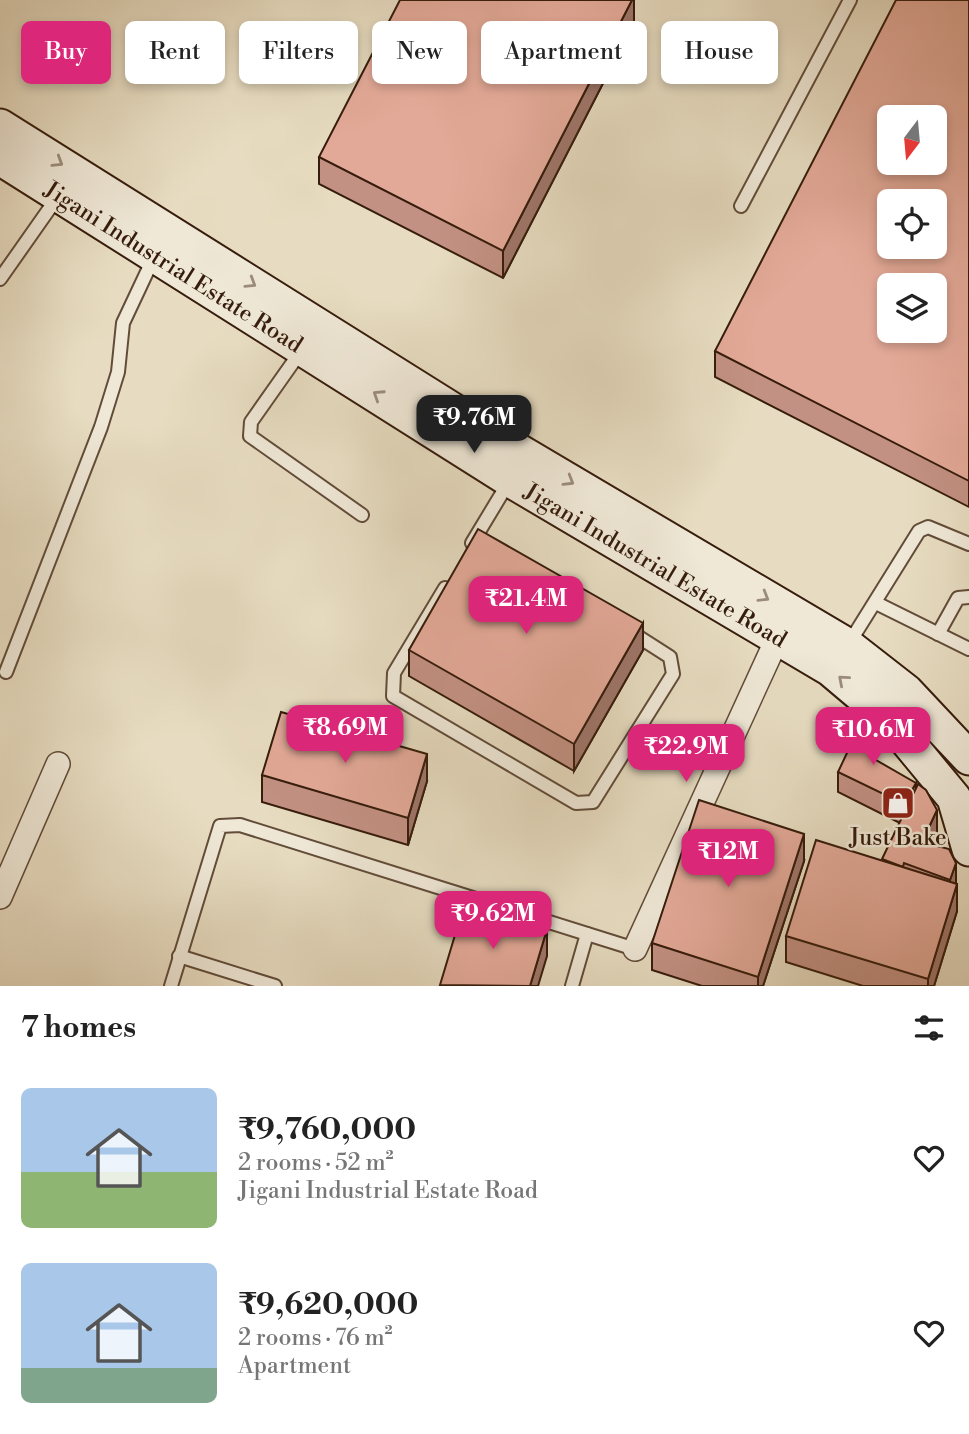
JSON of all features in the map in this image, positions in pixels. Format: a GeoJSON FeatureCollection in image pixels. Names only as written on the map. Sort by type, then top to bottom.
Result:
{"type":"FeatureCollection","features":[{"type":"Feature","properties":{"kind":"main road","name":"Jigani Industrial Estate Road"},"geometry":{"type":"LineString","coordinates":[[0,126],[500,440],[847,645],[906,691],[969,758]]}},
{"type":"Feature","properties":{"kind":"main road","name":"Jigani Industrial Estate Road"},"geometry":{"type":"LineString","coordinates":[[0,158],[510,480],[830,669],[888,718],[961,793],[969,849]]}},
{"type":"Feature","properties":{"kind":"street"},"geometry":{"type":"LineString","coordinates":[[635,949],[778,637]]}},
{"type":"Feature","properties":{"kind":"street"},"geometry":{"type":"LineString","coordinates":[[0,897],[58,764]]}},
{"type":"Feature","properties":{"kind":"lane"},"geometry":{"type":"LineString","coordinates":[[741,206],[850,0]]}},
{"type":"Feature","properties":{"kind":"lane"},"geometry":{"type":"LineString","coordinates":[[0,279],[59,195]]}},
{"type":"Feature","properties":{"kind":"lane"},"geometry":{"type":"LineString","coordinates":[[6,672],[101,427],[118,372],[123,323],[154,256]]}},
{"type":"Feature","properties":{"kind":"lane"},"geometry":{"type":"LineString","coordinates":[[303,348],[251,422],[250,436],[362,515]]}},
{"type":"Feature","properties":{"kind":"lane"},"geometry":{"type":"LineString","coordinates":[[464,557],[483,537],[510,480]]}},
{"type":"Feature","properties":{"kind":"lane"},"geometry":{"type":"LineString","coordinates":[[847,645],[876,603],[912,538],[919,531],[928,527],[969,544]]}},
{"type":"Feature","properties":{"kind":"lane"},"geometry":{"type":"LineString","coordinates":[[450,580],[394,673],[391,684],[393,696],[576,803],[593,802],[673,674],[670,657],[625,628]]}},
{"type":"Feature","properties":{"kind":"lane"},"geometry":{"type":"LineString","coordinates":[[937,634],[958,598],[969,597]]}},
{"type":"Feature","properties":{"kind":"lane"},"geometry":{"type":"LineString","coordinates":[[876,603],[969,649]]}},
{"type":"Feature","properties":{"kind":"lane"},"geometry":{"type":"LineString","coordinates":[[171,986],[220,826],[240,825],[465,903],[635,949]]}},
{"type":"Feature","properties":{"kind":"lane"},"geometry":{"type":"LineString","coordinates":[[572,986],[587,934]]}},
{"type":"Feature","properties":{"kind":"lane"},"geometry":{"type":"LineString","coordinates":[[180,956],[275,986]]}},
{"type":"Feature","properties":{"kind":"building"},"geometry":{"type":"Polygon","coordinates":[[[400,0],[632,0],[621,21],[481,21],[481,84],[589,84],[503,251],[319,157],[372,54],[372,84],[467,84],[467,21],[389,21],[400,0]]]}},
{"type":"Feature","properties":{"kind":"building"},"geometry":{"type":"Polygon","coordinates":[[[896,0],[969,0],[969,481],[715,351],[896,0]]]}},
{"type":"Feature","properties":{"kind":"building"},"geometry":{"type":"Polygon","coordinates":[[[478,529],[643,623],[574,744],[409,650],[478,529]]]}},
{"type":"Feature","properties":{"kind":"building"},"geometry":{"type":"Polygon","coordinates":[[[281,712],[427,754],[408,818],[262,775],[281,712]]]}},
{"type":"Feature","properties":{"kind":"building"},"geometry":{"type":"Polygon","coordinates":[[[853,721],[874,726],[869,756],[916,783],[904,804],[838,772],[847,753],[853,721]]]}},
{"type":"Feature","properties":{"kind":"building"},"geometry":{"type":"Polygon","coordinates":[[[918,784],[926,790],[937,810],[922,842],[949,849],[956,863],[950,880],[904,863],[903,867],[882,859],[918,784]]]}},
{"type":"Feature","properties":{"kind":"building"},"geometry":{"type":"Polygon","coordinates":[[[699,800],[804,834],[758,977],[652,943],[699,800]]]}},
{"type":"Feature","properties":{"kind":"building"},"geometry":{"type":"Polygon","coordinates":[[[816,840],[957,884],[928,979],[786,936],[816,840]]]}},
{"type":"Feature","properties":{"kind":"building"},"geometry":{"type":"Polygon","coordinates":[[[464,905],[547,929],[530,986],[440,985],[464,905]]]}},
{"type":"Feature","properties":{"kind":"place","name":"Just Bake"},"geometry":{"type":"Point","coordinates":[898,803]}}]}
